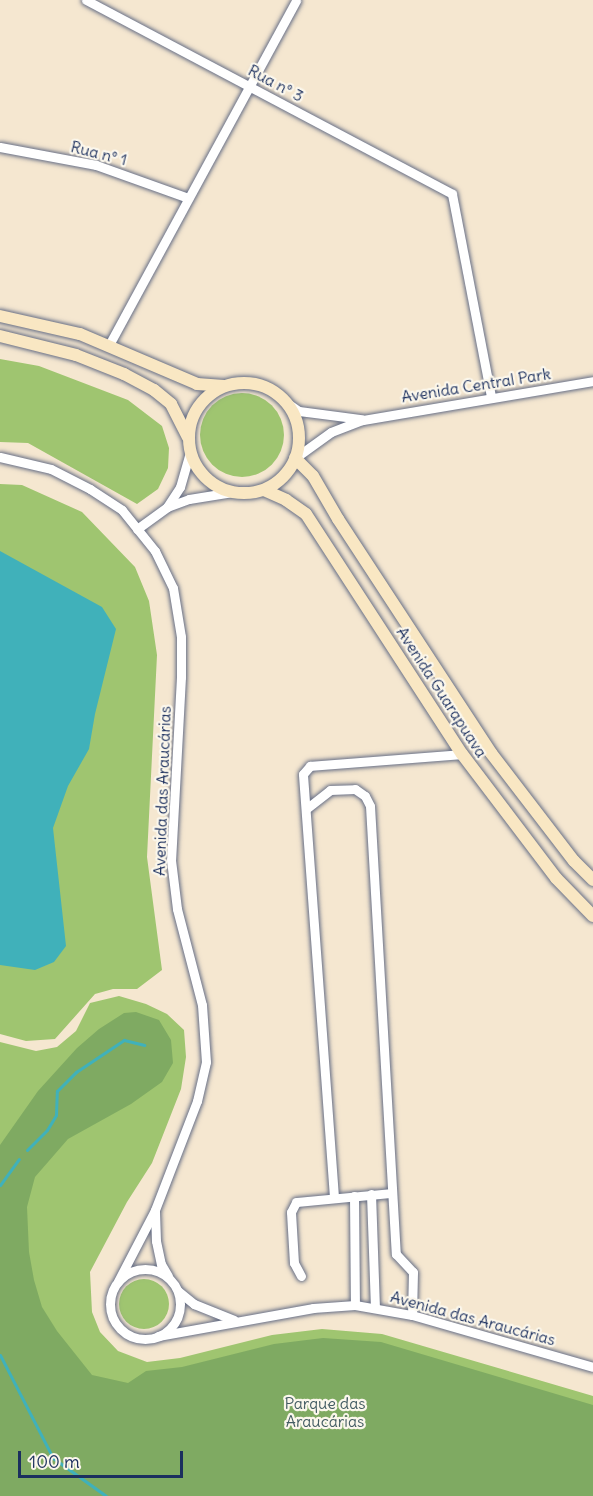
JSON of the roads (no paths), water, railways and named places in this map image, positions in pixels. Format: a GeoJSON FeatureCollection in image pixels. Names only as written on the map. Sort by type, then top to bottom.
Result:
{"type":"FeatureCollection","features":[{"type":"Feature","properties":{"kind":"street","name":"Rua nº 3"},"geometry":{"type":"LineString","coordinates":[[86,0],[452,194],[491,397]]}},
{"type":"Feature","properties":{"kind":"street"},"geometry":{"type":"LineString","coordinates":[[110,345],[296,0]]}},
{"type":"Feature","properties":{"kind":"street","name":"Rua nº 1"},"geometry":{"type":"LineString","coordinates":[[0,147],[96,165],[188,198]]}},
{"type":"Feature","properties":{"kind":"street"},"geometry":{"type":"LineString","coordinates":[[0,316],[80,334],[196,384],[225,386],[240,383],[256,384],[270,390],[299,411],[363,420]]}},
{"type":"Feature","properties":{"kind":"street"},"geometry":{"type":"LineString","coordinates":[[0,336],[76,355],[124,374],[154,390],[171,404],[188,437]]}},
{"type":"Feature","properties":{"kind":"street","name":"Avenida Central Park"},"geometry":{"type":"LineString","coordinates":[[363,420],[593,381]]}},
{"type":"Feature","properties":{"kind":"street"},"geometry":{"type":"LineString","coordinates":[[225,386],[210,394],[199,406],[191,420],[188,437],[190,452],[196,466],[206,478],[232,492]]}},
{"type":"Feature","properties":{"kind":"street"},"geometry":{"type":"LineString","coordinates":[[283,400],[292,412],[297,427],[299,442],[295,458]]}},
{"type":"Feature","properties":{"kind":"street"},"geometry":{"type":"LineString","coordinates":[[137,529],[167,507],[189,499],[232,492],[248,493],[264,490],[277,482],[295,458],[331,432],[363,420]]}},
{"type":"Feature","properties":{"kind":"street"},"geometry":{"type":"LineString","coordinates":[[167,507],[180,487],[190,452]]}},
{"type":"Feature","properties":{"kind":"street","name":"Avenida das Araucárias"},"geometry":{"type":"LineString","coordinates":[[0,457],[51,469],[90,489],[122,510],[154,551],[173,588],[181,637],[171,860],[177,909],[202,1005],[206,1034],[206,1062],[197,1101],[155,1210],[118,1281],[110,1303],[118,1326],[136,1338],[313,1308],[355,1305],[412,1315],[593,1367]]}},
{"type":"Feature","properties":{"kind":"street","name":"Avenida Guarapuava"},"geometry":{"type":"LineString","coordinates":[[295,458],[313,476],[338,519],[491,753],[574,861],[593,880]]}},
{"type":"Feature","properties":{"kind":"street","name":"Avenida Guarapuava"},"geometry":{"type":"LineString","coordinates":[[264,490],[286,500],[306,514],[462,754],[556,878],[593,916]]}},
{"type":"Feature","properties":{"kind":"street"},"geometry":{"type":"LineString","coordinates":[[334,1197],[303,774],[310,766],[462,754]]}},
{"type":"Feature","properties":{"kind":"street"},"geometry":{"type":"LineString","coordinates":[[306,809],[330,790],[355,789],[365,796],[370,806],[396,1254],[413,1272],[412,1315]]}},
{"type":"Feature","properties":{"kind":"street"},"geometry":{"type":"LineString","coordinates":[[301,1276],[294,1263],[292,1206],[302,1199],[391,1193]]}},
{"type":"Feature","properties":{"kind":"street"},"geometry":{"type":"LineString","coordinates":[[371,1194],[375,1307]]}},
{"type":"Feature","properties":{"kind":"street"},"geometry":{"type":"LineString","coordinates":[[354,1196],[355,1305]]}},
{"type":"Feature","properties":{"kind":"street","name":"Avenida das Araucárias"},"geometry":{"type":"LineString","coordinates":[[155,1210],[156,1241],[161,1264],[177,1290],[194,1304],[236,1321]]}},
{"type":"Feature","properties":{"kind":"street"},"geometry":{"type":"LineString","coordinates":[[356,1268],[373,1267]]}},
{"type":"Feature","properties":{"kind":"street"},"geometry":{"type":"LineString","coordinates":[[118,1281],[138,1269],[151,1269],[171,1281]]}},
{"type":"Feature","properties":{"kind":"street"},"geometry":{"type":"LineString","coordinates":[[158,1336],[167,1330],[179,1312],[177,1290]]}},
{"type":"Feature","properties":{"kind":"water"},"geometry":{"type":"Polygon","coordinates":[[[0,551],[102,607],[116,629],[95,714],[89,749],[68,786],[53,828],[66,946],[54,962],[35,970],[0,965],[0,551]]]}},
{"type":"Feature","properties":{"kind":"waterway"},"geometry":{"type":"LineString","coordinates":[[27,1150],[47,1130],[56,1115],[57,1091],[76,1072],[124,1040],[144,1045]]}},
{"type":"Feature","properties":{"kind":"waterway"},"geometry":{"type":"LineString","coordinates":[[0,1185],[19,1159]]}},
{"type":"Feature","properties":{"kind":"waterway"},"geometry":{"type":"LineString","coordinates":[[0,1355],[53,1458],[106,1496]]}},
{"type":"Feature","properties":{"kind":"park label","name":"Parque das Araucárias"},"geometry":{"type":"Point","coordinates":[325,1412]}}]}
